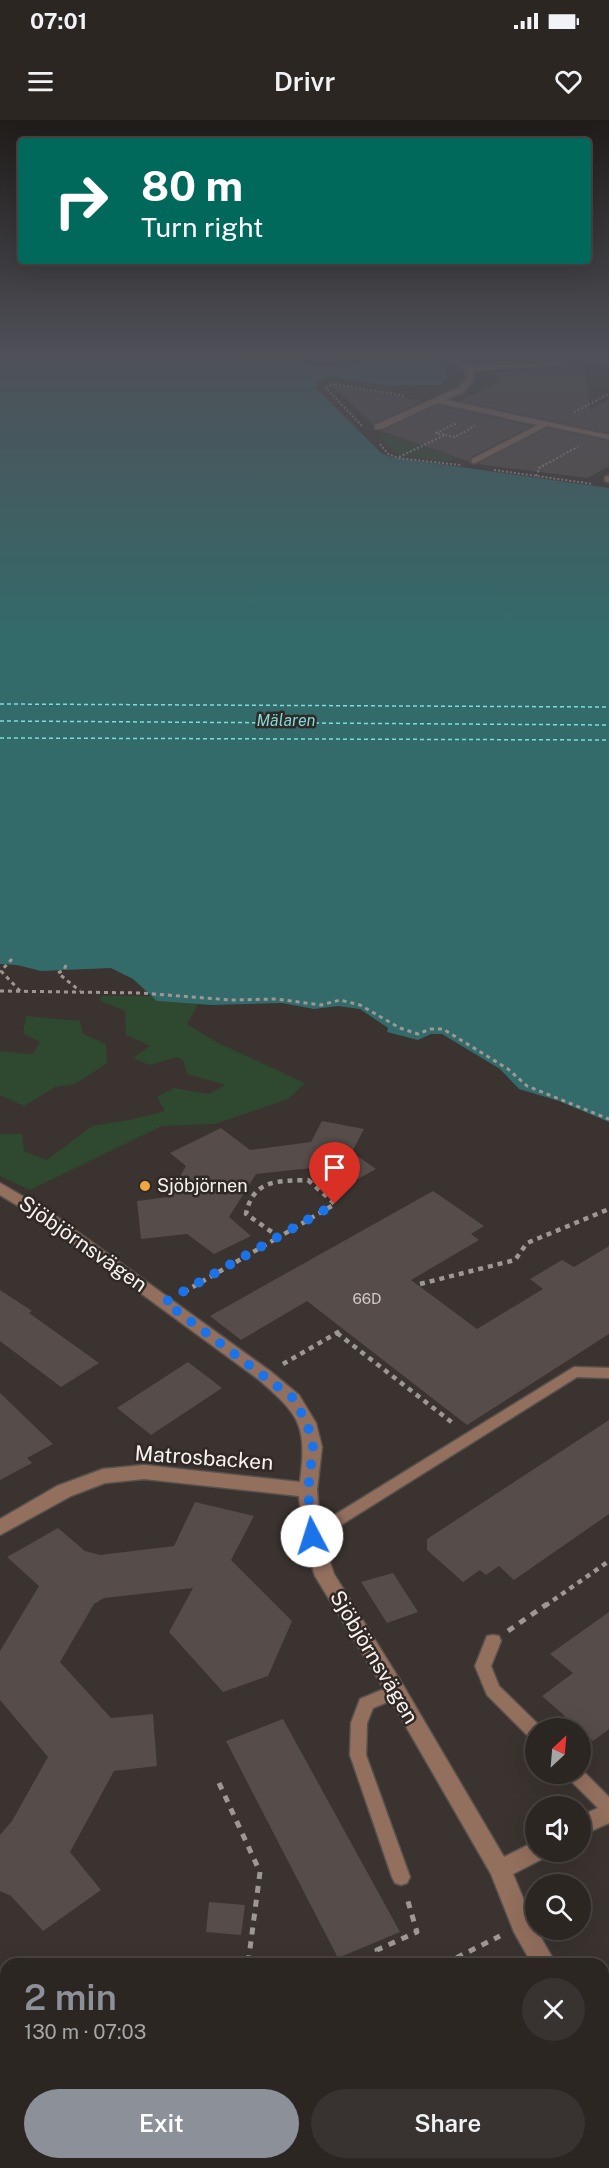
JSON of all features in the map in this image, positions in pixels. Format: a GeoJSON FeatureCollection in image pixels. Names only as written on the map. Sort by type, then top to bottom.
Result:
{"type":"FeatureCollection","features":[{"type":"Feature","properties":{"kind":"street"},"geometry":{"type":"LineString","coordinates":[[475,461],[493,452]]}},
{"type":"Feature","properties":{"kind":"street","name":"Sjöbjörnsvägen"},"geometry":{"type":"LineString","coordinates":[[0,1188],[44,1215],[293,1398],[307,1423],[313,1447],[308,1490],[312,1536],[325,1576],[396,1691],[500,1870],[522,1925],[541,1958]]}},
{"type":"Feature","properties":{"kind":"street","name":"Matrosbacken"},"geometry":{"type":"LineString","coordinates":[[0,1528],[64,1491],[104,1476],[144,1472],[308,1490]]}},
{"type":"Feature","properties":{"kind":"street"},"geometry":{"type":"LineString","coordinates":[[591,1821],[609,1810]]}},
{"type":"Feature","properties":{"kind":"street"},"geometry":{"type":"LineString","coordinates":[[500,1870],[525,1857]]}},
{"type":"Feature","properties":{"kind":"lane"},"geometry":{"type":"LineString","coordinates":[[312,1536],[574,1372],[609,1372]]}},
{"type":"Feature","properties":{"kind":"lane"},"geometry":{"type":"LineString","coordinates":[[493,1641],[483,1666],[493,1690],[525,1722]]}},
{"type":"Feature","properties":{"kind":"lane"},"geometry":{"type":"LineString","coordinates":[[396,1691],[366,1704],[359,1723],[358,1755],[401,1877]]}},
{"type":"Feature","properties":{"kind":"lane"},"geometry":{"type":"LineString","coordinates":[[584,1784],[609,1810]]}},
{"type":"Feature","properties":{"kind":"path"},"geometry":{"type":"LineString","coordinates":[[386,452],[398,458],[465,466]]}},
{"type":"Feature","properties":{"kind":"path"},"geometry":{"type":"LineString","coordinates":[[398,458],[411,452]]}},
{"type":"Feature","properties":{"kind":"path"},"geometry":{"type":"LineString","coordinates":[[536,476],[540,467],[558,460],[567,452]]}},
{"type":"Feature","properties":{"kind":"path"},"geometry":{"type":"LineString","coordinates":[[486,469],[598,485]]}},
{"type":"Feature","properties":{"kind":"path"},"geometry":{"type":"LineString","coordinates":[[12,959],[1,971],[20,990]]}},
{"type":"Feature","properties":{"kind":"path"},"geometry":{"type":"LineString","coordinates":[[66,965],[64,970],[58,973],[80,991]]}},
{"type":"Feature","properties":{"kind":"path"},"geometry":{"type":"LineString","coordinates":[[0,991],[141,993],[231,1000],[276,999],[321,1005],[340,1000],[360,1005],[400,1028],[418,1034],[430,1029],[443,1029],[508,1069],[527,1086],[609,1119]]}},
{"type":"Feature","properties":{"kind":"path"},"geometry":{"type":"LineString","coordinates":[[165,1302],[279,1237],[326,1210],[335,1204],[308,1180],[272,1181],[258,1187],[247,1206],[246,1214],[279,1237]]}},
{"type":"Feature","properties":{"kind":"path"},"geometry":{"type":"LineString","coordinates":[[420,1284],[515,1260],[527,1243],[609,1209]]}},
{"type":"Feature","properties":{"kind":"path"},"geometry":{"type":"LineString","coordinates":[[264,1375],[339,1332],[471,1437]]}},
{"type":"Feature","properties":{"kind":"path"},"geometry":{"type":"LineString","coordinates":[[493,1641],[609,1561]]}},
{"type":"Feature","properties":{"kind":"path"},"geometry":{"type":"LineString","coordinates":[[219,1783],[260,1872],[249,1958]]}},
{"type":"Feature","properties":{"kind":"path"},"geometry":{"type":"LineString","coordinates":[[380,1958],[377,1950],[417,1932],[401,1877]]}},
{"type":"Feature","properties":{"kind":"path"},"geometry":{"type":"LineString","coordinates":[[456,1958],[495,1939]]}},
{"type":"Feature","properties":{"kind":"green space"},"geometry":{"type":"Polygon","coordinates":[[[394,452],[438,452],[457,458],[449,462],[397,454],[394,452]]]}},
{"type":"Feature","properties":{"kind":"green space"},"geometry":{"type":"Polygon","coordinates":[[[103,996],[152,996],[158,1001],[198,1004],[187,1024],[218,1043],[305,1083],[288,1099],[215,1124],[162,1126],[30,1190],[0,1176],[0,1134],[22,1134],[24,1151],[47,1160],[92,1126],[165,1111],[157,1097],[174,1088],[209,1094],[225,1085],[187,1074],[183,1060],[177,1057],[150,1065],[133,1058],[150,1046],[126,1035],[125,1011],[99,1000],[103,996]]]}},
{"type":"Feature","properties":{"kind":"green space"},"geometry":{"type":"Polygon","coordinates":[[[26,1016],[80,1021],[83,1034],[106,1044],[107,1063],[75,1084],[55,1087],[24,1106],[0,1095],[0,1051],[33,1054],[40,1042],[23,1033],[26,1016]]]}},
{"type":"Feature","properties":{"kind":"water","name":"Mälaren"},"geometry":{"type":"Polygon","coordinates":[[[0,452],[380,452],[390,457],[609,488],[609,1122],[559,1101],[519,1089],[500,1069],[442,1034],[431,1034],[418,1040],[387,1032],[388,1028],[360,1009],[338,1006],[314,1009],[282,1003],[212,1005],[157,1001],[133,979],[111,968],[41,971],[17,965],[0,964],[0,452]]]}},
{"type":"Feature","properties":{"kind":"building"},"geometry":{"type":"Polygon","coordinates":[[[440,452],[482,452],[471,457],[470,462],[440,452]]]}},
{"type":"Feature","properties":{"kind":"building"},"geometry":{"type":"Polygon","coordinates":[[[501,452],[609,452],[609,466],[588,478],[477,464],[501,452]]]}},
{"type":"Feature","properties":{"kind":"building"},"geometry":{"type":"Polygon","coordinates":[[[322,1121],[364,1129],[352,1152],[376,1169],[340,1189],[312,1168],[256,1174],[229,1217],[251,1236],[214,1254],[187,1234],[141,1239],[137,1201],[168,1197],[186,1166],[170,1153],[221,1128],[250,1150],[311,1142],[322,1121]]]}},
{"type":"Feature","properties":{"kind":"building"},"geometry":{"type":"Polygon","coordinates":[[[433,1191],[484,1226],[471,1234],[479,1240],[411,1280],[477,1329],[543,1289],[530,1279],[562,1260],[574,1267],[609,1246],[609,1334],[467,1425],[307,1301],[241,1340],[210,1316],[433,1191]]]}},
{"type":"Feature","properties":{"kind":"building"},"geometry":{"type":"Polygon","coordinates":[[[0,1290],[32,1311],[29,1313],[99,1363],[61,1387],[0,1341],[0,1290]]]}},
{"type":"Feature","properties":{"kind":"building"},"geometry":{"type":"Polygon","coordinates":[[[188,1362],[222,1388],[151,1435],[117,1408],[188,1362]]]}},
{"type":"Feature","properties":{"kind":"building"},"geometry":{"type":"Polygon","coordinates":[[[0,1393],[53,1444],[27,1458],[32,1463],[0,1480],[0,1393]]]}},
{"type":"Feature","properties":{"kind":"building"},"geometry":{"type":"Polygon","coordinates":[[[609,1420],[609,1514],[514,1580],[499,1566],[486,1575],[480,1570],[463,1582],[427,1550],[427,1539],[609,1420]]]}},
{"type":"Feature","properties":{"kind":"building"},"geometry":{"type":"Polygon","coordinates":[[[195,1502],[254,1516],[231,1560],[292,1621],[268,1676],[223,1692],[169,1632],[193,1588],[104,1598],[94,1604],[60,1662],[111,1718],[153,1714],[157,1766],[114,1771],[70,1852],[101,1890],[43,1931],[11,1896],[0,1891],[0,1835],[12,1821],[48,1757],[0,1700],[0,1651],[39,1586],[7,1557],[58,1528],[85,1551],[100,1555],[174,1546],[195,1502]]]}},
{"type":"Feature","properties":{"kind":"building"},"geometry":{"type":"Polygon","coordinates":[[[393,1573],[418,1612],[387,1623],[361,1582],[393,1573]]]}},
{"type":"Feature","properties":{"kind":"building"},"geometry":{"type":"Polygon","coordinates":[[[609,1612],[609,1729],[593,1741],[591,1739],[591,1718],[567,1718],[542,1696],[573,1673],[550,1654],[609,1612]]]}},
{"type":"Feature","properties":{"kind":"building"},"geometry":{"type":"Polygon","coordinates":[[[283,1719],[400,1932],[338,1958],[226,1741],[283,1719]]]}},
{"type":"Feature","properties":{"kind":"building"},"geometry":{"type":"Polygon","coordinates":[[[209,1902],[245,1905],[241,1935],[206,1932],[209,1902]]]}},
{"type":"Feature","properties":{"kind":"ferry route"},"geometry":{"type":"LineString","coordinates":[[0,704],[609,707]]}},
{"type":"Feature","properties":{"kind":"ferry route"},"geometry":{"type":"LineString","coordinates":[[0,721],[609,725]]}},
{"type":"Feature","properties":{"kind":"ferry route"},"geometry":{"type":"LineString","coordinates":[[0,738],[609,740]]}},
{"type":"Feature","properties":{"kind":"place","name":"Sjöbjörnen"},"geometry":{"type":"Point","coordinates":[145,1186]}},
{"type":"Feature","properties":{"kind":"route"},"geometry":{"type":"LineString","coordinates":[[312,1536],[308,1490],[313,1447],[307,1423],[293,1398],[165,1302],[335,1204]]}}]}
